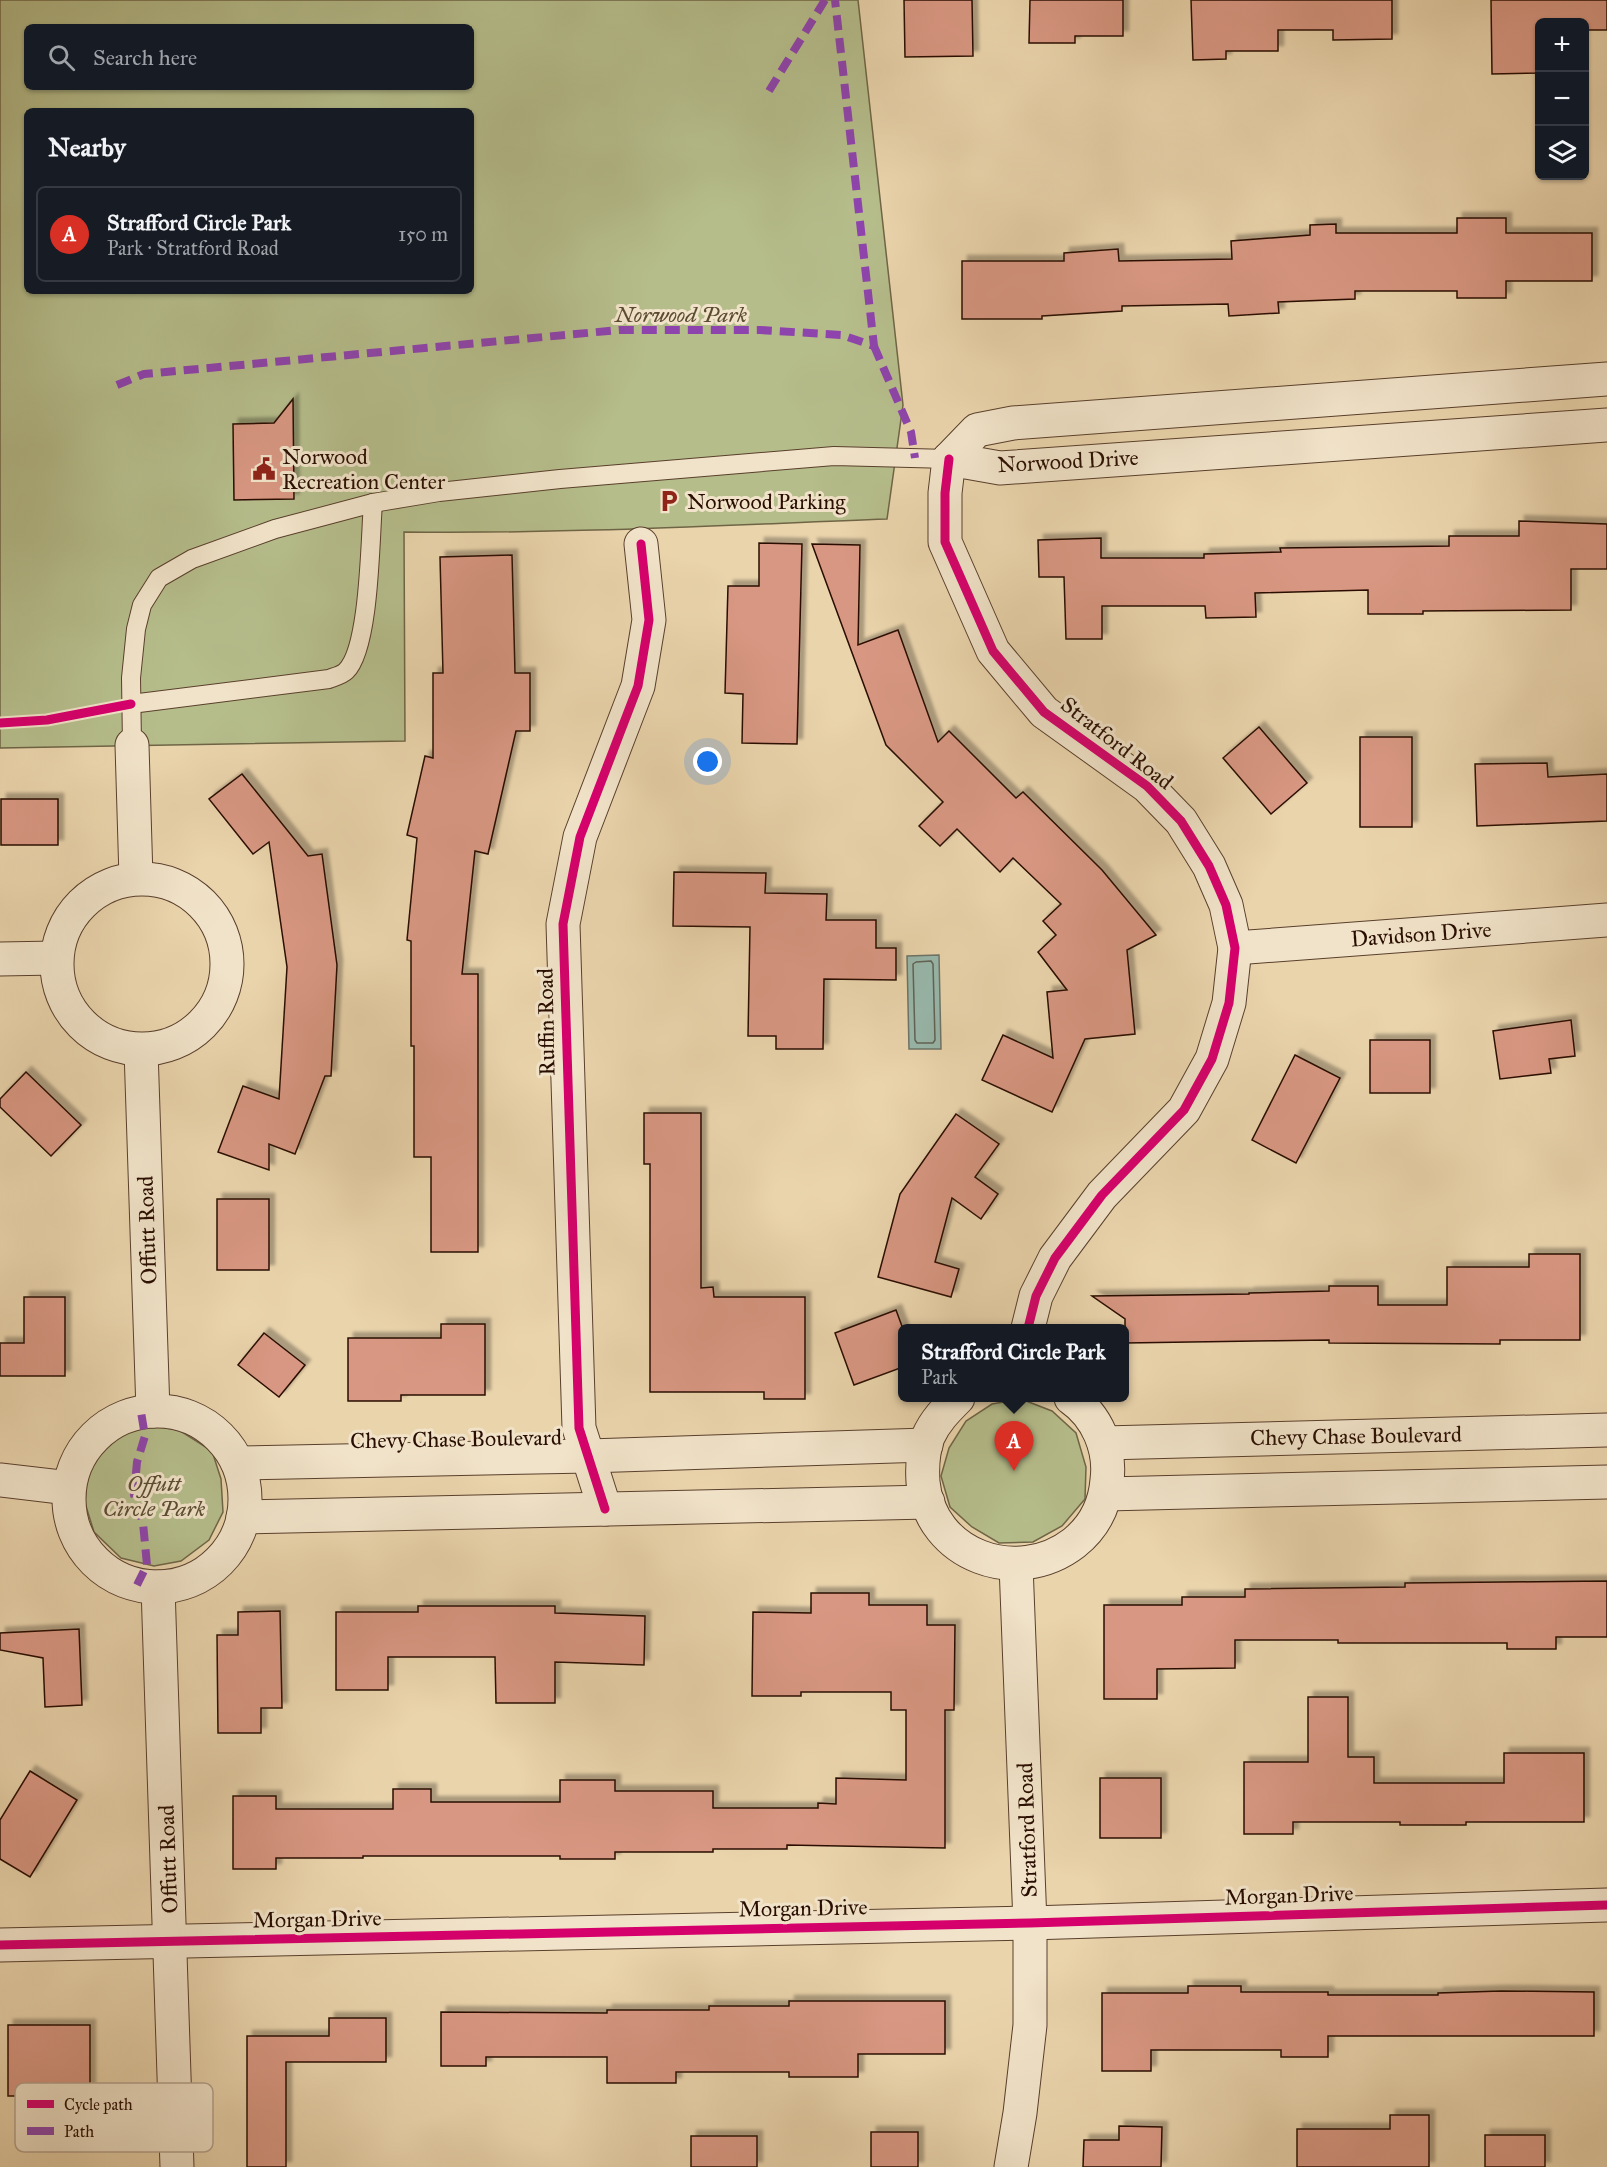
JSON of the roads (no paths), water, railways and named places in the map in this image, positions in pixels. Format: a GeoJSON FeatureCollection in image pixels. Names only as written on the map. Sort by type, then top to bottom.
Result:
{"type":"FeatureCollection","features":[{"type":"Feature","properties":{"kind":"street","name":"Norwood Drive"},"geometry":{"type":"LineString","coordinates":[[949,459],[977,430],[1013,423],[1607,380]]}},
{"type":"Feature","properties":{"kind":"street"},"geometry":{"type":"LineString","coordinates":[[1315,401],[1320,445]]}},
{"type":"Feature","properties":{"kind":"street","name":"Norwood Drive"},"geometry":{"type":"LineString","coordinates":[[949,459],[1000,468],[1607,425]]}},
{"type":"Feature","properties":{"kind":"street","name":"Stratford Road"},"geometry":{"type":"LineString","coordinates":[[949,459],[945,493],[945,542],[993,651],[1044,712],[1147,786],[1181,821],[1209,866],[1226,905],[1235,948],[1228,1003],[1212,1059],[1184,1110],[1102,1195],[1054,1258],[1036,1296],[1029,1324]]}},
{"type":"Feature","properties":{"kind":"street","name":"Ruffin Road"},"geometry":{"type":"LineString","coordinates":[[605,1509],[579,1428],[563,924],[580,837],[638,686],[648,620],[641,544]]}},
{"type":"Feature","properties":{"kind":"street"},"geometry":{"type":"LineString","coordinates":[[132,746],[136,878]]}},
{"type":"Feature","properties":{"kind":"street"},"geometry":{"type":"LineString","coordinates":[[135,832],[146,861],[174,885],[204,905],[216,920],[224,939],[228,972],[219,1003],[206,1022],[188,1037],[141,1050],[117,1046],[90,1032],[76,1019],[62,996],[56,958],[64,927],[79,906],[102,888],[136,878],[174,885]]}},
{"type":"Feature","properties":{"kind":"street","name":"Davidson Drive"},"geometry":{"type":"LineString","coordinates":[[1235,948],[1607,920]]}},
{"type":"Feature","properties":{"kind":"street"},"geometry":{"type":"LineString","coordinates":[[0,959],[56,958]]}},
{"type":"Feature","properties":{"kind":"street","name":"Offutt Road"},"geometry":{"type":"LineString","coordinates":[[141,1050],[153,1411]]}},
{"type":"Feature","properties":{"kind":"street"},"geometry":{"type":"LineString","coordinates":[[954,1402],[940,1415],[926,1445],[922,1466],[924,1495],[936,1521],[957,1544],[985,1560],[1016,1565],[1048,1558],[1063,1551],[1082,1537],[1097,1517],[1106,1494],[1109,1468],[1104,1443],[1094,1421],[1078,1402]]}},
{"type":"Feature","properties":{"kind":"street"},"geometry":{"type":"LineString","coordinates":[[141,1412],[178,1413],[201,1423],[221,1438],[238,1463],[246,1502],[243,1516],[233,1544],[219,1562],[201,1576],[180,1584],[158,1587],[137,1585],[113,1576],[93,1560],[78,1538],[70,1514],[69,1488],[75,1467],[86,1447],[101,1431],[120,1419],[141,1412]]}},
{"type":"Feature","properties":{"kind":"street","name":"Chevy Chase Boulevard"},"geometry":{"type":"LineString","coordinates":[[1104,1443],[1607,1430]]}},
{"type":"Feature","properties":{"kind":"street","name":"Chevy Chase Boulevard"},"geometry":{"type":"LineString","coordinates":[[238,1463],[589,1456],[926,1445]]}},
{"type":"Feature","properties":{"kind":"street"},"geometry":{"type":"LineString","coordinates":[[0,1480],[69,1488]]}},
{"type":"Feature","properties":{"kind":"street"},"geometry":{"type":"LineString","coordinates":[[1106,1494],[1607,1482]]}},
{"type":"Feature","properties":{"kind":"street"},"geometry":{"type":"LineString","coordinates":[[243,1516],[928,1502]]}},
{"type":"Feature","properties":{"kind":"street","name":"Stratford Road"},"geometry":{"type":"LineString","coordinates":[[1011,2167],[1030,2025],[1030,1923],[1016,1565]]}},
{"type":"Feature","properties":{"kind":"street","name":"Offutt Road"},"geometry":{"type":"LineString","coordinates":[[158,1587],[174,2083]]}},
{"type":"Feature","properties":{"kind":"street","name":"Morgan Drive"},"geometry":{"type":"LineString","coordinates":[[0,1945],[1030,1923],[1607,1905]]}},
{"type":"Feature","properties":{"kind":"street","name":"Offutt Road"},"geometry":{"type":"LineString","coordinates":[[177,2152],[177,2167]]}},
{"type":"Feature","properties":{"kind":"lane"},"geometry":{"type":"LineString","coordinates":[[132,746],[131,678],[136,629],[142,605],[159,578],[192,559],[275,530],[373,503],[439,492],[834,456],[949,459]]}},
{"type":"Feature","properties":{"kind":"lane"},"geometry":{"type":"LineString","coordinates":[[131,704],[329,679],[346,672],[357,652],[362,626],[367,592],[373,503]]}},
{"type":"Feature","properties":{"kind":"water"},"geometry":{"type":"Polygon","coordinates":[[[939,955],[941,1049],[909,1049],[907,956],[939,955]]]}},
{"type":"Feature","properties":{"kind":"place","name":"Norwood Recreation Center"},"geometry":{"type":"Point","coordinates":[264,469]}},
{"type":"Feature","properties":{"kind":"place","name":"Norwood Parking"},"geometry":{"type":"Point","coordinates":[669,501]}},
{"type":"Feature","properties":{"kind":"place","name":"Strafford Circle Park"},"geometry":{"type":"Point","coordinates":[1014,1471]}},
{"type":"Feature","properties":{"kind":"park label","name":"Norwood Park"},"geometry":{"type":"Point","coordinates":[681,314]}},
{"type":"Feature","properties":{"kind":"park label","name":"Offutt Circle Park"},"geometry":{"type":"Point","coordinates":[154,1496]}}]}
